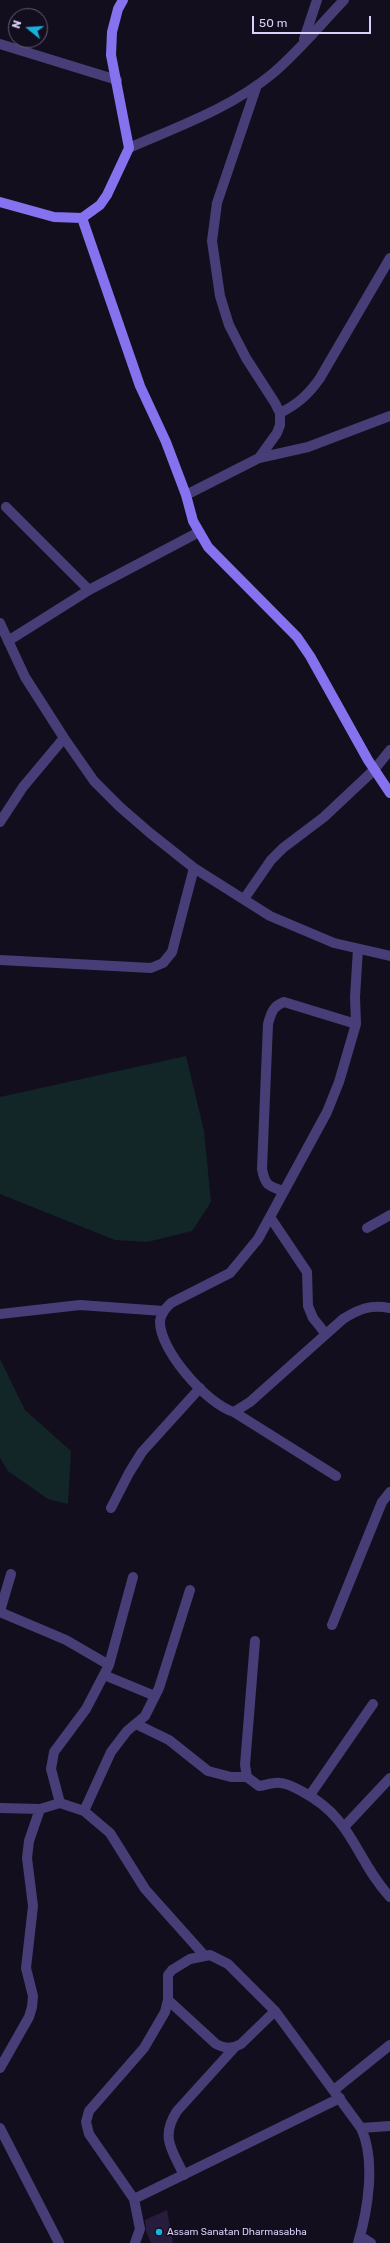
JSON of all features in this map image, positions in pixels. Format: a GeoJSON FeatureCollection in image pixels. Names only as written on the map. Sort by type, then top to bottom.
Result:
{"type":"FeatureCollection","features":[{"type":"Feature","properties":{"kind":"street"},"geometry":{"type":"LineString","coordinates":[[0,202],[54,217],[82,218],[100,205],[107,195],[129,148],[111,54],[112,32],[122,0]]}},
{"type":"Feature","properties":{"kind":"street"},"geometry":{"type":"LineString","coordinates":[[302,43],[317,0]]}},
{"type":"Feature","properties":{"kind":"street"},"geometry":{"type":"LineString","coordinates":[[129,148],[216,109],[257,85],[272,74],[344,0]]}},
{"type":"Feature","properties":{"kind":"street"},"geometry":{"type":"LineString","coordinates":[[0,44],[117,80]]}},
{"type":"Feature","properties":{"kind":"street"},"geometry":{"type":"LineString","coordinates":[[257,85],[216,203],[212,241],[220,296],[229,325],[246,358],[280,413],[280,426],[277,433],[259,458]]}},
{"type":"Feature","properties":{"kind":"street"},"geometry":{"type":"LineString","coordinates":[[82,218],[140,386],[166,442],[198,532],[208,547],[297,637],[310,656],[374,770],[390,793]]}},
{"type":"Feature","properties":{"kind":"street"},"geometry":{"type":"LineString","coordinates":[[280,413],[297,404],[310,393],[390,258]]}},
{"type":"Feature","properties":{"kind":"street"},"geometry":{"type":"LineString","coordinates":[[186,495],[259,458],[308,447],[390,416]]}},
{"type":"Feature","properties":{"kind":"street"},"geometry":{"type":"LineString","coordinates":[[6,507],[89,590]]}},
{"type":"Feature","properties":{"kind":"street"},"geometry":{"type":"LineString","coordinates":[[8,641],[89,590],[198,532]]}},
{"type":"Feature","properties":{"kind":"street"},"geometry":{"type":"LineString","coordinates":[[0,623],[25,677],[64,738],[94,781],[120,807],[194,868],[291,926],[334,943],[390,956]]}},
{"type":"Feature","properties":{"kind":"street"},"geometry":{"type":"LineString","coordinates":[[0,822],[23,788],[64,738]]}},
{"type":"Feature","properties":{"kind":"street"},"geometry":{"type":"LineString","coordinates":[[244,899],[271,860],[283,848],[319,821],[374,770],[390,750]]}},
{"type":"Feature","properties":{"kind":"street"},"geometry":{"type":"LineString","coordinates":[[0,960],[151,968],[163,963],[172,952],[194,868]]}},
{"type":"Feature","properties":{"kind":"street"},"geometry":{"type":"LineString","coordinates":[[336,1476],[234,1412],[217,1404],[200,1388],[180,1365],[163,1336],[160,1321],[163,1311],[171,1303],[230,1273],[258,1239],[327,1112],[339,1082],[356,1024],[355,997],[358,949]]}},
{"type":"Feature","properties":{"kind":"street"},"geometry":{"type":"LineString","coordinates":[[283,1191],[270,1187],[264,1179],[262,1169],[268,1024],[271,1014],[275,1006],[284,1002],[356,1024]]}},
{"type":"Feature","properties":{"kind":"street"},"geometry":{"type":"LineString","coordinates":[[367,1228],[390,1215]]}},
{"type":"Feature","properties":{"kind":"street"},"geometry":{"type":"LineString","coordinates":[[270,1217],[307,1272],[308,1306],[313,1318],[325,1333]]}},
{"type":"Feature","properties":{"kind":"street"},"geometry":{"type":"LineString","coordinates":[[0,1314],[80,1305],[163,1311]]}},
{"type":"Feature","properties":{"kind":"street"},"geometry":{"type":"LineString","coordinates":[[234,1412],[250,1402],[325,1333],[343,1319],[359,1309],[377,1305],[390,1308]]}},
{"type":"Feature","properties":{"kind":"street"},"geometry":{"type":"LineString","coordinates":[[111,1508],[129,1473],[142,1452],[200,1388]]}},
{"type":"Feature","properties":{"kind":"street"},"geometry":{"type":"LineString","coordinates":[[332,1625],[382,1502],[390,1492]]}},
{"type":"Feature","properties":{"kind":"street"},"geometry":{"type":"LineString","coordinates":[[11,1574],[0,1611],[66,1640],[109,1665]]}},
{"type":"Feature","properties":{"kind":"street"},"geometry":{"type":"LineString","coordinates":[[60,1803],[51,1769],[54,1752],[86,1709],[109,1665],[133,1577]]}},
{"type":"Feature","properties":{"kind":"street"},"geometry":{"type":"LineString","coordinates":[[84,1811],[111,1752],[118,1741],[145,1716],[155,1696],[190,1590]]}},
{"type":"Feature","properties":{"kind":"street"},"geometry":{"type":"LineString","coordinates":[[247,1777],[245,1765],[255,1641]]}},
{"type":"Feature","properties":{"kind":"street"},"geometry":{"type":"LineString","coordinates":[[104,1674],[155,1696]]}},
{"type":"Feature","properties":{"kind":"street"},"geometry":{"type":"LineString","coordinates":[[310,1795],[373,1704]]}},
{"type":"Feature","properties":{"kind":"street"},"geometry":{"type":"LineString","coordinates":[[136,1724],[169,1740],[208,1771],[230,1777],[247,1777],[259,1786],[281,1782],[310,1795],[326,1806],[345,1826],[369,1872],[390,1898]]}},
{"type":"Feature","properties":{"kind":"street"},"geometry":{"type":"LineString","coordinates":[[345,1826],[390,1778]]}},
{"type":"Feature","properties":{"kind":"street"},"geometry":{"type":"LineString","coordinates":[[0,1808],[40,1809],[60,1803],[84,1811],[110,1833],[145,1889],[204,1955]]}},
{"type":"Feature","properties":{"kind":"street"},"geometry":{"type":"LineString","coordinates":[[0,2068],[29,2017],[32,2007],[33,1996],[26,1968],[33,1906],[27,1858],[29,1841],[40,1809]]}},
{"type":"Feature","properties":{"kind":"street"},"geometry":{"type":"LineString","coordinates":[[135,2243],[140,2229],[134,2199],[89,2134],[86,2122],[90,2111],[144,2048],[165,2012],[168,2000],[168,1975],[172,1970],[190,1960],[204,1955],[210,1955],[228,1964],[275,2011],[361,2128],[366,2140],[370,2168],[359,2239],[371,2243]]}},
{"type":"Feature","properties":{"kind":"street"},"geometry":{"type":"LineString","coordinates":[[168,2000],[216,2044],[225,2049],[235,2047]]}},
{"type":"Feature","properties":{"kind":"street"},"geometry":{"type":"LineString","coordinates":[[184,2175],[168,2141],[167,2132],[170,2122],[177,2111],[235,2047],[275,2011]]}},
{"type":"Feature","properties":{"kind":"street"},"geometry":{"type":"LineString","coordinates":[[334,2090],[390,2045]]}},
{"type":"Feature","properties":{"kind":"street"},"geometry":{"type":"LineString","coordinates":[[134,2199],[340,2098]]}},
{"type":"Feature","properties":{"kind":"street"},"geometry":{"type":"LineString","coordinates":[[361,2128],[390,2126]]}},
{"type":"Feature","properties":{"kind":"street"},"geometry":{"type":"LineString","coordinates":[[0,2128],[59,2243]]}},
{"type":"Feature","properties":{"kind":"green space"},"geometry":{"type":"Polygon","coordinates":[[[186,1056],[204,1131],[211,1202],[192,1231],[147,1242],[115,1240],[0,1194],[0,1097],[186,1056]]]}},
{"type":"Feature","properties":{"kind":"green space"},"geometry":{"type":"Polygon","coordinates":[[[0,1359],[25,1410],[71,1451],[68,1504],[48,1499],[8,1471],[0,1458],[0,1359]]]}},
{"type":"Feature","properties":{"kind":"building","name":"Assam Sanatan Dharmasabha"},"geometry":{"type":"Polygon","coordinates":[[[167,2210],[173,2243],[151,2243],[146,2231],[145,2220],[167,2210]]]}},
{"type":"Feature","properties":{"kind":"place","name":"Assam Sanatan Dharmasabha"},"geometry":{"type":"Point","coordinates":[159,2232]}}]}
